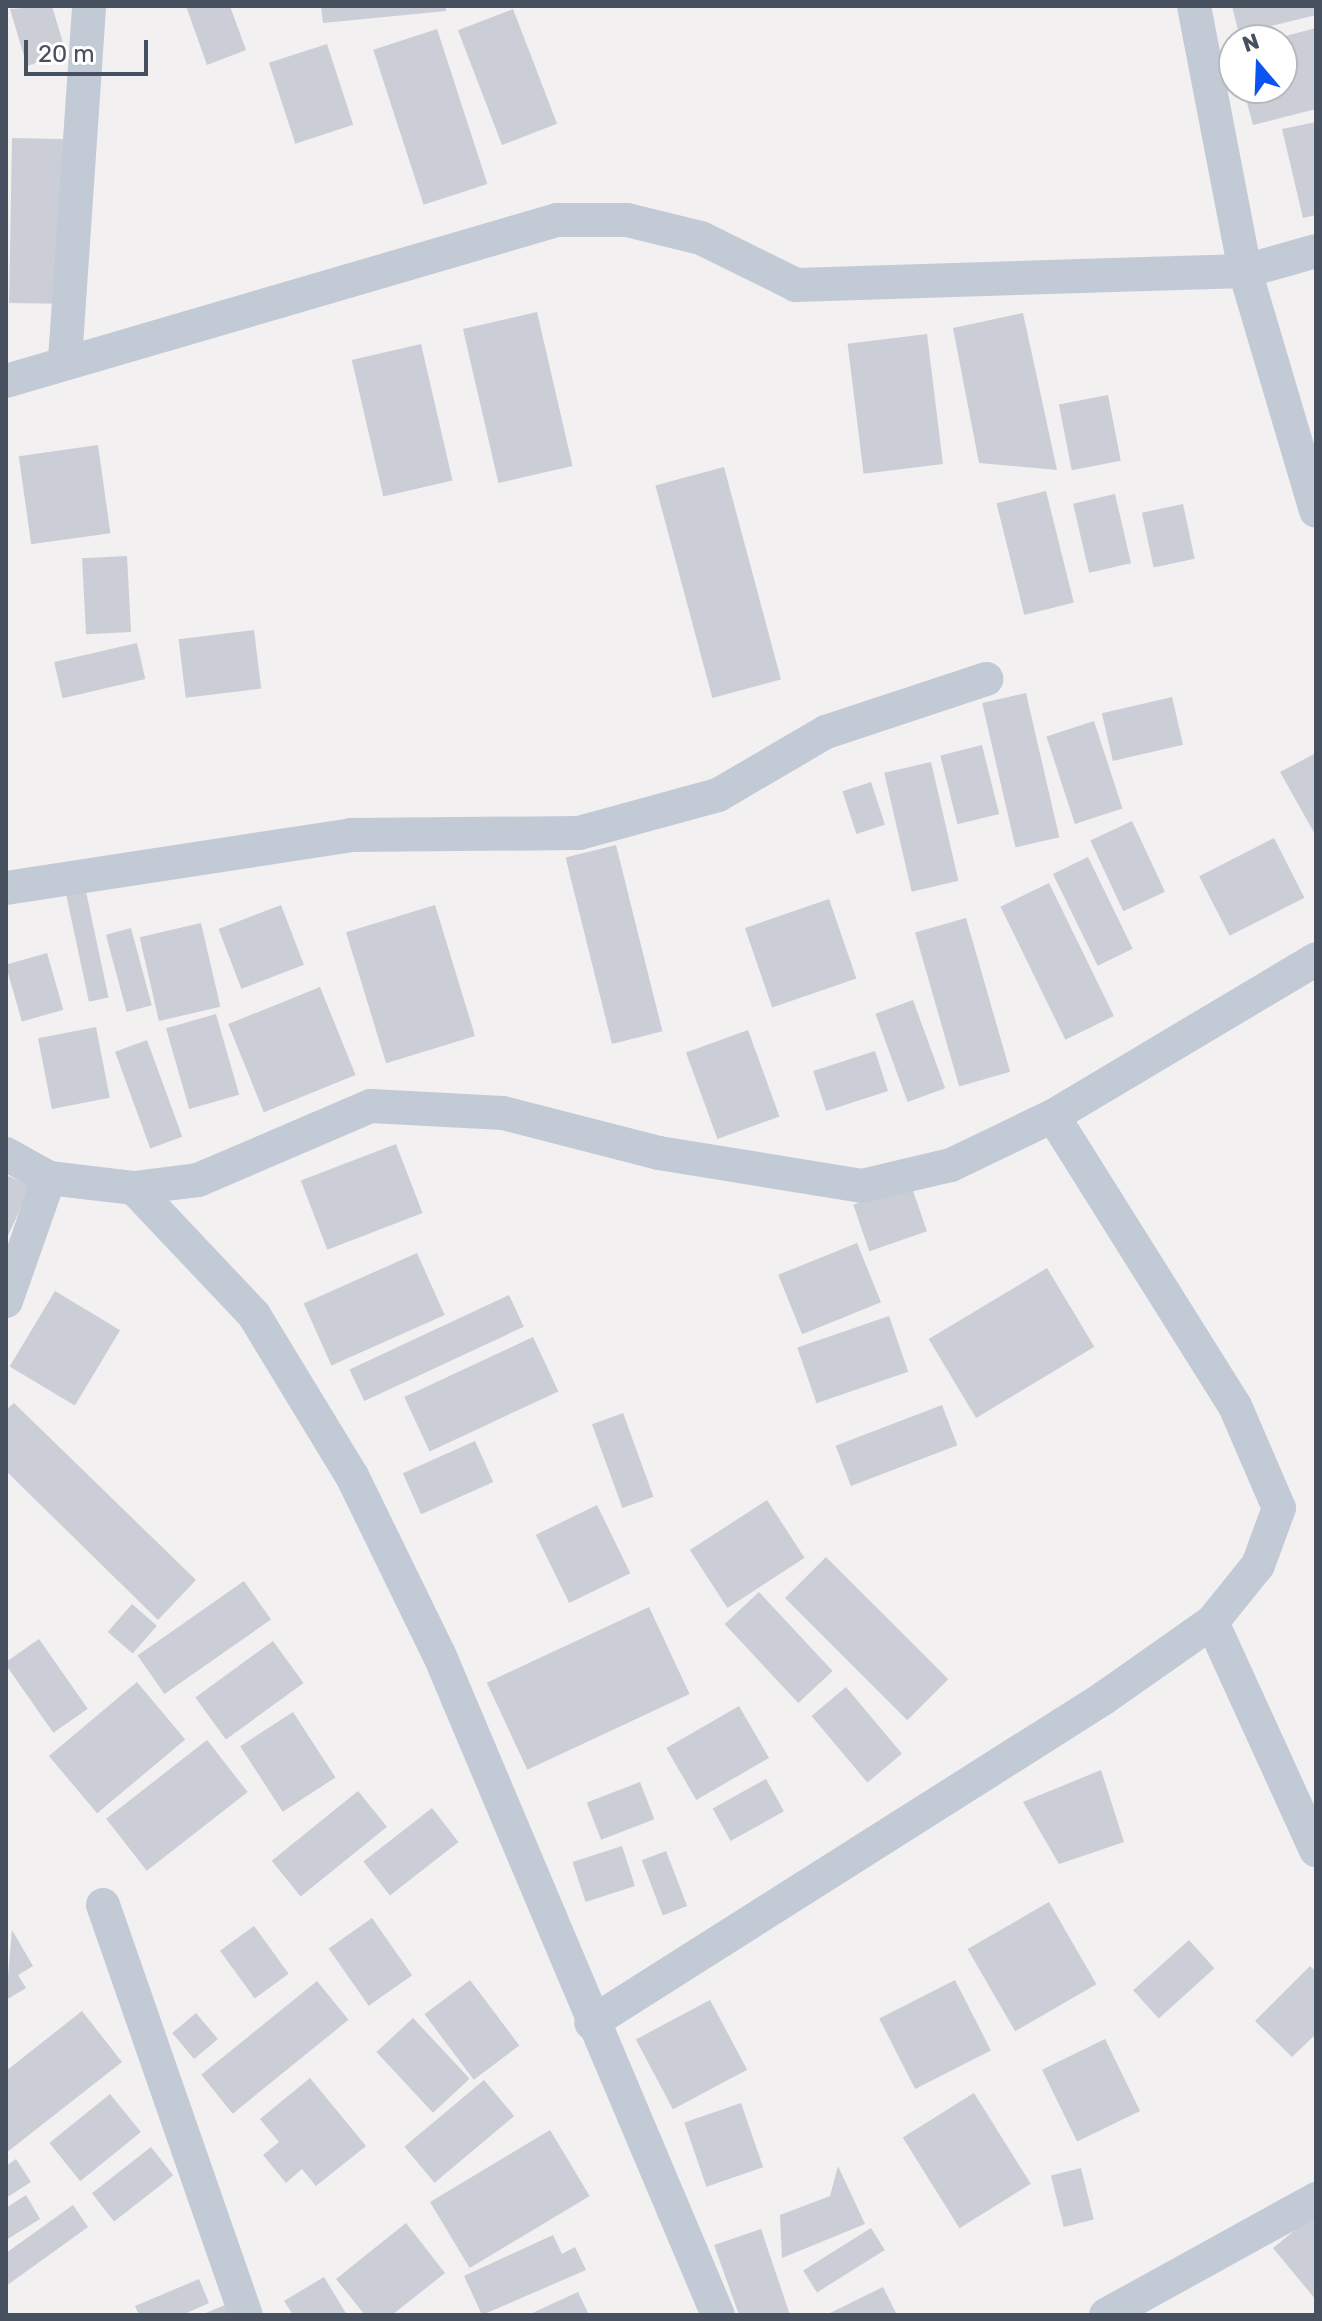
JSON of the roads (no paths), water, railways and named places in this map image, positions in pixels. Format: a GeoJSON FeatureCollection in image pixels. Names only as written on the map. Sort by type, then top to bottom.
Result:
{"type":"FeatureCollection","features":[{"type":"Feature","properties":{"kind":"street"},"geometry":{"type":"LineString","coordinates":[[65,360],[89,6]]}},
{"type":"Feature","properties":{"kind":"street"},"geometry":{"type":"LineString","coordinates":[[1194,6],[1245,271],[1316,511]]}},
{"type":"Feature","properties":{"kind":"street"},"geometry":{"type":"LineString","coordinates":[[6,381],[65,360],[557,220],[627,220],[701,238],[796,285],[1245,271],[1316,251]]}},
{"type":"Feature","properties":{"kind":"street"},"geometry":{"type":"LineString","coordinates":[[6,888],[351,835],[579,833],[718,795],[826,732],[986,679]]}},
{"type":"Feature","properties":{"kind":"street"},"geometry":{"type":"LineString","coordinates":[[6,1154],[49,1178],[134,1188],[198,1180],[371,1106],[503,1113],[659,1153],[862,1186],[951,1165],[1053,1116],[1316,959]]}},
{"type":"Feature","properties":{"kind":"street"},"geometry":{"type":"LineString","coordinates":[[591,2023],[1212,1622],[1258,1565],[1279,1508],[1235,1406],[1053,1116]]}},
{"type":"Feature","properties":{"kind":"street"},"geometry":{"type":"LineString","coordinates":[[6,1301],[49,1178]]}},
{"type":"Feature","properties":{"kind":"street"},"geometry":{"type":"LineString","coordinates":[[134,1188],[254,1315],[352,1476],[439,1654],[591,2023],[718,2315]]}},
{"type":"Feature","properties":{"kind":"street"},"geometry":{"type":"LineString","coordinates":[[1212,1622],[1316,1850]]}},
{"type":"Feature","properties":{"kind":"street"},"geometry":{"type":"LineString","coordinates":[[103,1905],[246,2315]]}},
{"type":"Feature","properties":{"kind":"street"},"geometry":{"type":"LineString","coordinates":[[1106,2315],[1316,2199]]}}]}
